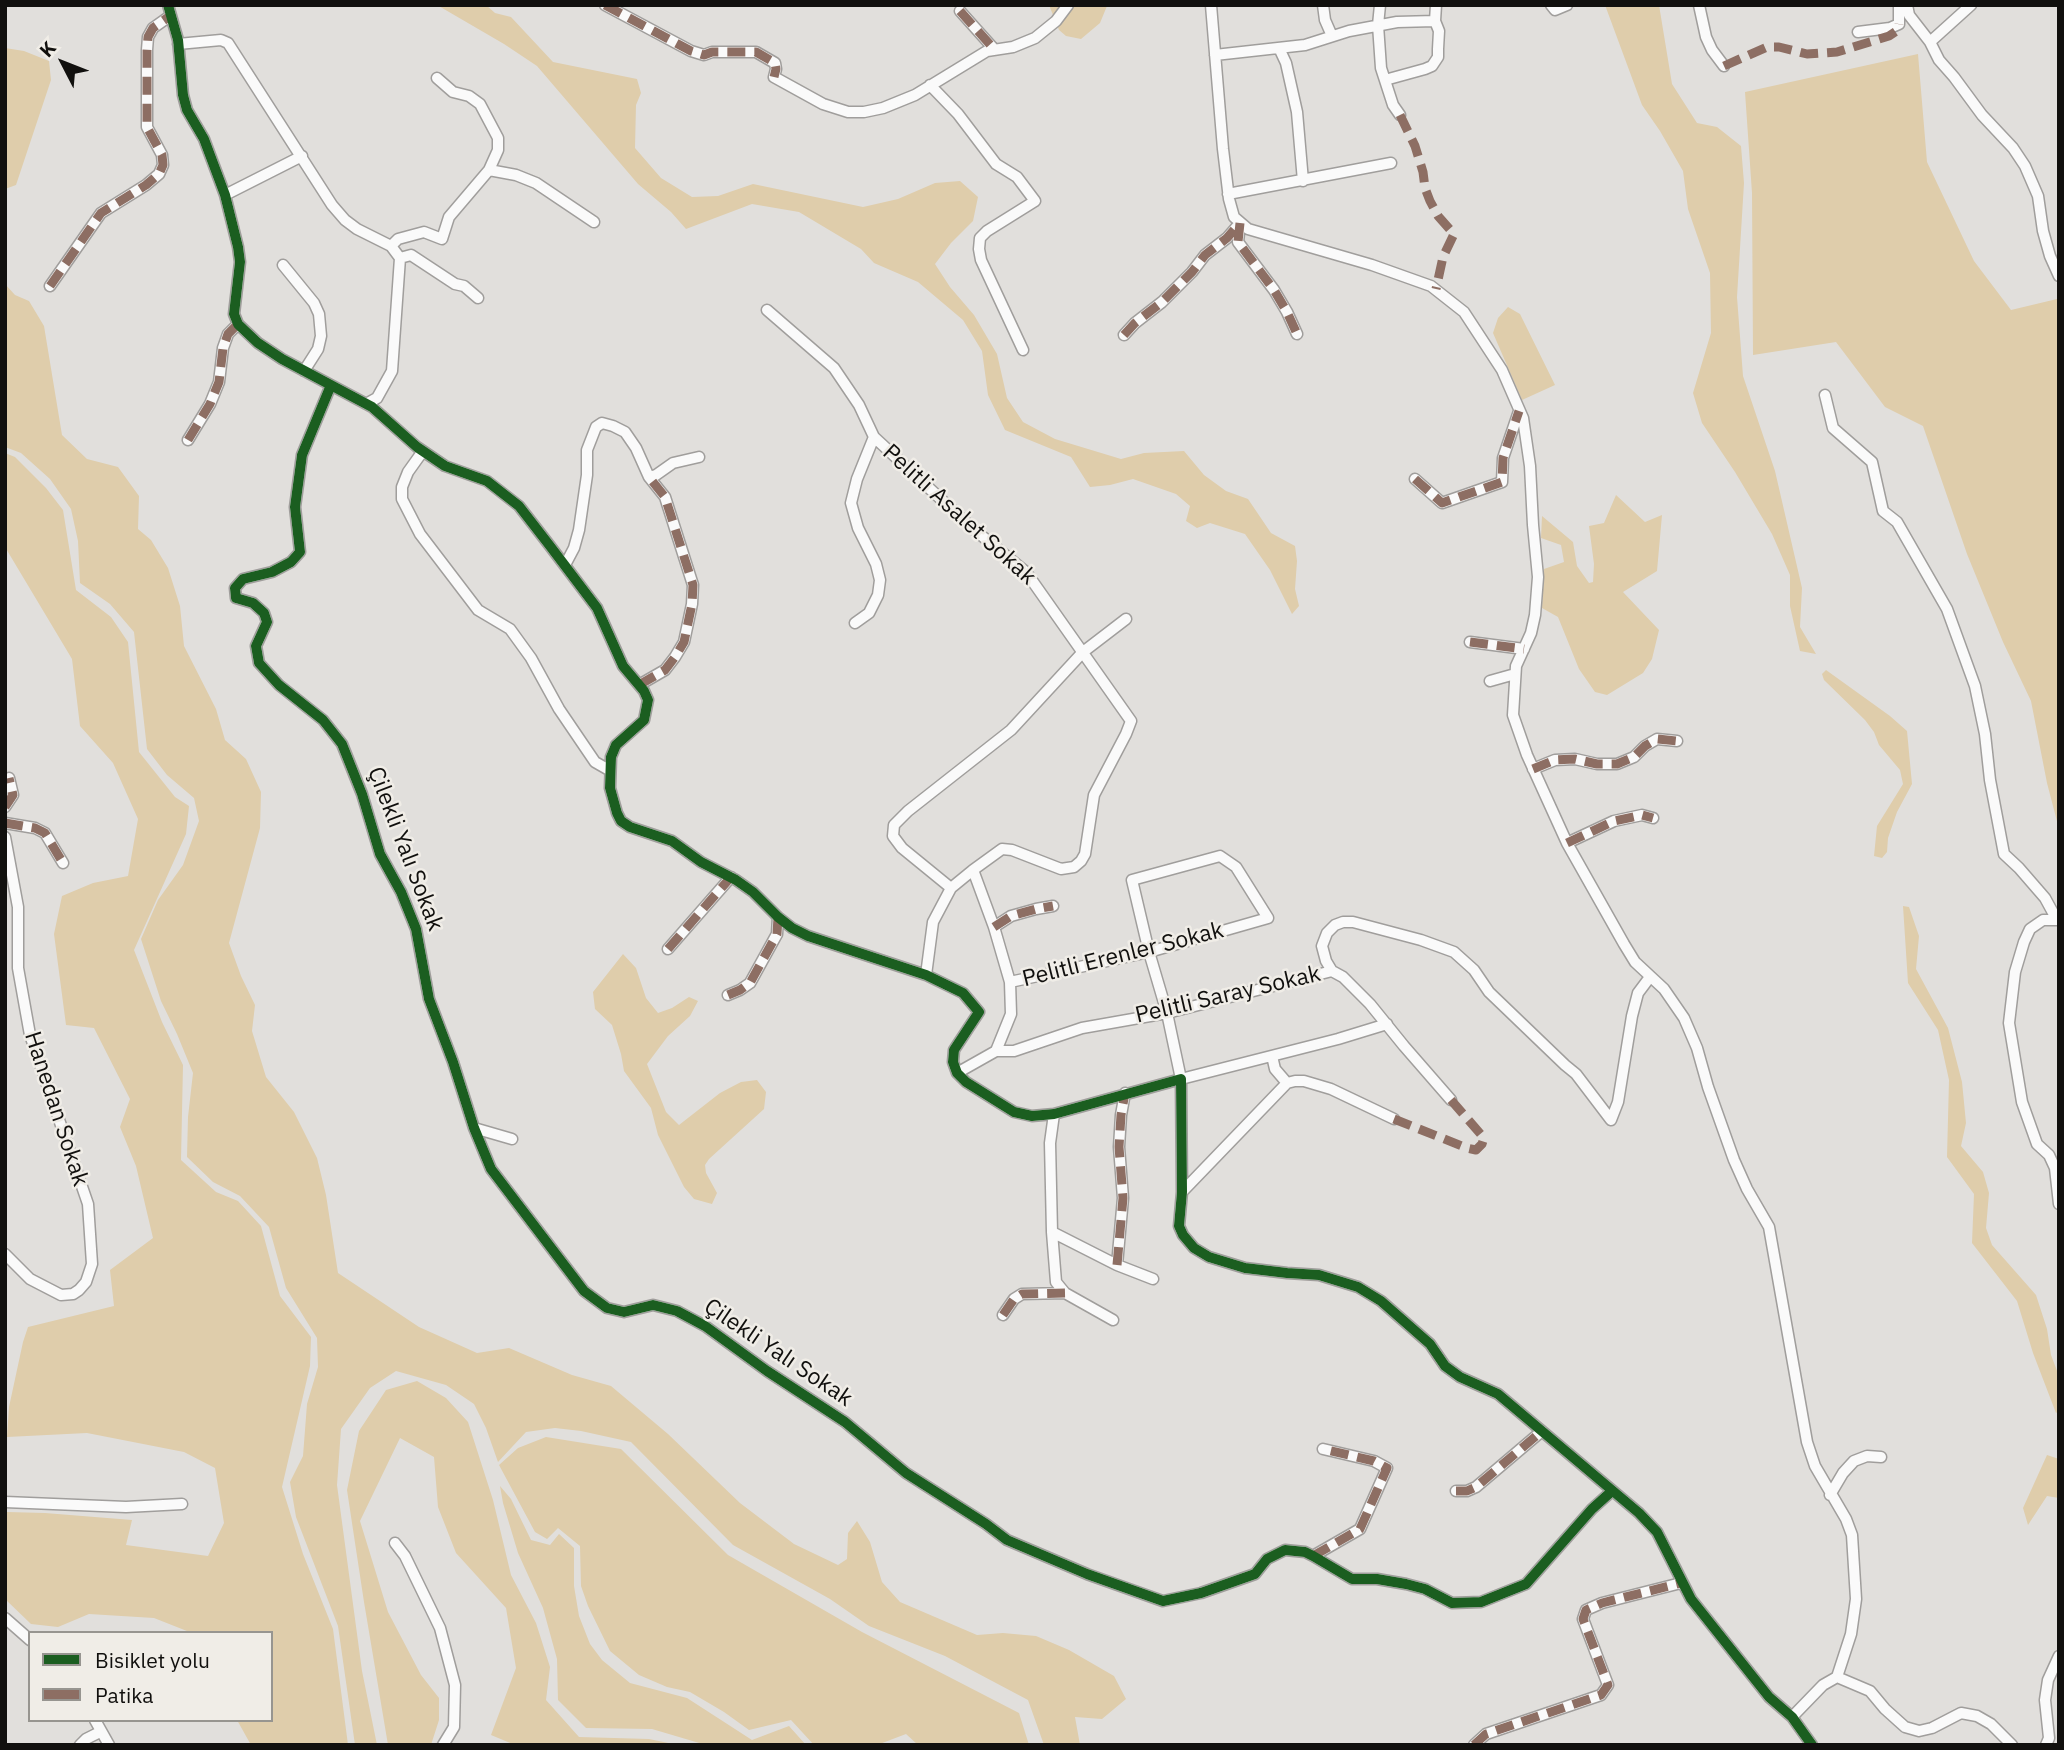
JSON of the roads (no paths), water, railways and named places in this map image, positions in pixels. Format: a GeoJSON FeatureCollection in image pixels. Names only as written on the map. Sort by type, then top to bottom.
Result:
{"type":"FeatureCollection","features":[{"type":"Feature","properties":{"kind":"street"},"geometry":{"type":"LineString","coordinates":[[605,5],[691,51],[704,54],[756,52],[775,63],[774,77],[822,104],[848,112],[883,108],[915,95],[987,51],[1013,47],[1035,38],[1056,22],[1068,5]]}},
{"type":"Feature","properties":{"kind":"street"},"geometry":{"type":"LineString","coordinates":[[1211,5],[1228,194],[1234,217],[1248,229],[1372,265],[1432,286],[1464,312],[1502,370],[1522,418],[1530,466],[1532,525],[1538,578],[1535,615],[1515,674],[1513,715],[1519,736],[1567,843],[1624,944],[1635,962],[1664,989],[1684,1018],[1697,1048],[1734,1160],[1769,1227],[1801,1417],[1815,1466],[1846,1519],[1852,1535],[1856,1599],[1852,1634],[1837,1677],[1824,1685],[1792,1717]]}},
{"type":"Feature","properties":{"kind":"street"},"geometry":{"type":"LineString","coordinates":[[1324,5],[1325,20],[1332,36]]}},
{"type":"Feature","properties":{"kind":"street"},"geometry":{"type":"LineString","coordinates":[[1380,5],[1378,25],[1381,68],[1393,105],[1400,116]]}},
{"type":"Feature","properties":{"kind":"street"},"geometry":{"type":"LineString","coordinates":[[1385,80],[1433,66],[1437,57],[1439,31],[1435,21],[1436,5]]}},
{"type":"Feature","properties":{"kind":"street"},"geometry":{"type":"LineString","coordinates":[[1551,5],[1555,10],[1567,5]]}},
{"type":"Feature","properties":{"kind":"street"},"geometry":{"type":"LineString","coordinates":[[1699,5],[1706,37],[1724,66]]}},
{"type":"Feature","properties":{"kind":"street"},"geometry":{"type":"LineString","coordinates":[[1858,32],[1890,28],[1899,24],[1899,5]]}},
{"type":"Feature","properties":{"kind":"street"},"geometry":{"type":"LineString","coordinates":[[1930,42],[1971,5]]}},
{"type":"Feature","properties":{"kind":"street"},"geometry":{"type":"LineString","coordinates":[[169,10],[178,44],[187,110],[204,139],[225,195],[240,262],[234,314],[238,324],[258,343],[282,359],[366,404],[445,467],[487,481],[519,506],[565,565],[597,608],[623,666],[639,684],[648,700],[644,720],[616,745],[611,757],[610,788],[621,821],[630,827],[672,841],[701,862],[746,886],[792,928],[808,936],[926,975],[963,993],[979,1012],[954,1050],[953,1062],[957,1073],[966,1082],[1014,1112],[1032,1116],[1054,1114],[1125,1093],[1338,1040],[1387,1024]]}},
{"type":"Feature","properties":{"kind":"street"},"geometry":{"type":"LineString","coordinates":[[50,286],[100,213],[159,174],[163,164],[162,155],[147,127],[146,50],[153,28],[169,10]]}},
{"type":"Feature","properties":{"kind":"street"},"geometry":{"type":"LineString","coordinates":[[1908,10],[1930,42],[1939,61],[1954,76],[1975,107],[2013,148],[2025,166],[2038,196],[2043,231],[2059,276]]}},
{"type":"Feature","properties":{"kind":"street"},"geometry":{"type":"LineString","coordinates":[[960,11],[994,49]]}},
{"type":"Feature","properties":{"kind":"street"},"geometry":{"type":"LineString","coordinates":[[1215,55],[1305,45],[1378,25],[1405,21],[1435,21]]}},
{"type":"Feature","properties":{"kind":"street"},"geometry":{"type":"LineString","coordinates":[[178,44],[221,40],[228,43],[332,205],[345,220],[368,236],[391,246],[400,258],[392,371],[377,397],[366,404]]}},
{"type":"Feature","properties":{"kind":"street"},"geometry":{"type":"LineString","coordinates":[[1279,48],[1286,63],[1297,112],[1303,181]]}},
{"type":"Feature","properties":{"kind":"street"},"geometry":{"type":"LineString","coordinates":[[391,246],[398,239],[424,232],[442,239],[449,217],[489,170],[498,150],[498,138],[480,104],[469,96],[453,92],[437,78]]}},
{"type":"Feature","properties":{"kind":"street"},"geometry":{"type":"LineString","coordinates":[[930,85],[958,114],[996,164],[1017,177],[1035,201],[987,231],[981,238],[979,249],[981,260],[1023,350]]}},
{"type":"Feature","properties":{"kind":"street"},"geometry":{"type":"LineString","coordinates":[[225,195],[302,156]]}},
{"type":"Feature","properties":{"kind":"street"},"geometry":{"type":"LineString","coordinates":[[1228,194],[1391,163]]}},
{"type":"Feature","properties":{"kind":"street"},"geometry":{"type":"LineString","coordinates":[[489,170],[516,175],[536,183],[594,222]]}},
{"type":"Feature","properties":{"kind":"street"},"geometry":{"type":"LineString","coordinates":[[1240,223],[1238,242],[1274,290],[1297,334]]}},
{"type":"Feature","properties":{"kind":"street"},"geometry":{"type":"LineString","coordinates":[[1124,335],[1162,302],[1205,255],[1227,238],[1240,223]]}},
{"type":"Feature","properties":{"kind":"street"},"geometry":{"type":"LineString","coordinates":[[400,258],[411,255],[455,284],[464,286],[478,298]]}},
{"type":"Feature","properties":{"kind":"street"},"geometry":{"type":"LineString","coordinates":[[283,265],[314,303],[319,314],[321,336],[318,349],[304,371]]}},
{"type":"Feature","properties":{"kind":"street","name":"Pelitli Asalet Sokak"},"geometry":{"type":"LineString","coordinates":[[767,310],[834,368],[859,405],[874,437],[971,527],[1026,572],[1130,721],[1094,795],[1085,854],[1074,867],[1061,869],[1003,849],[973,870],[951,888],[933,922],[926,975]]}},
{"type":"Feature","properties":{"kind":"street"},"geometry":{"type":"LineString","coordinates":[[188,440],[210,404],[219,382],[223,348],[228,334],[238,324]]}},
{"type":"Feature","properties":{"kind":"street","name":"Çilekli Yalı Sokak"},"geometry":{"type":"LineString","coordinates":[[331,385],[302,455],[295,507],[300,552],[290,562],[272,572],[243,579],[235,588],[236,598],[253,603],[264,613],[267,622],[256,646],[259,663],[279,685],[323,720],[342,744],[362,794],[380,854],[401,892],[416,929],[429,999],[491,1169],[584,1291],[607,1308],[624,1312],[653,1305],[677,1311],[705,1326],[845,1422],[906,1473],[1007,1540],[1087,1574],[1163,1601],[1201,1593],[1255,1574],[1267,1559],[1285,1550],[1304,1552],[1352,1579],[1377,1579],[1406,1584],[1425,1589],[1452,1603],[1481,1602],[1526,1584],[1592,1509],[1612,1491]]}},
{"type":"Feature","properties":{"kind":"street"},"geometry":{"type":"LineString","coordinates":[[1825,395],[1833,428],[1872,462],[1883,511],[1897,522],[1947,609],[1975,686],[2004,854],[2045,898],[2058,920]]}},
{"type":"Feature","properties":{"kind":"street"},"geometry":{"type":"LineString","coordinates":[[1415,479],[1442,503],[1502,482],[1503,458],[1519,411]]}},
{"type":"Feature","properties":{"kind":"street"},"geometry":{"type":"LineString","coordinates":[[565,565],[579,530],[587,475],[587,450],[596,427],[602,423],[613,426],[625,432],[636,448],[649,477],[665,497],[693,584],[684,642],[676,657],[665,670],[639,684]]}},
{"type":"Feature","properties":{"kind":"street"},"geometry":{"type":"LineString","coordinates":[[855,623],[869,613],[878,595],[880,580],[876,564],[858,528],[851,503],[857,479],[874,437]]}},
{"type":"Feature","properties":{"kind":"street"},"geometry":{"type":"LineString","coordinates":[[423,451],[408,472],[402,487],[402,499],[420,534],[478,610],[510,629],[595,762],[609,770]]}},
{"type":"Feature","properties":{"kind":"street"},"geometry":{"type":"LineString","coordinates":[[649,477],[673,463],[699,457]]}},
{"type":"Feature","properties":{"kind":"street"},"geometry":{"type":"LineString","coordinates":[[951,888],[902,848],[893,836],[894,825],[1011,730],[1083,652],[1126,619]]}},
{"type":"Feature","properties":{"kind":"street"},"geometry":{"type":"LineString","coordinates":[[1470,642],[1524,649]]}},
{"type":"Feature","properties":{"kind":"street"},"geometry":{"type":"LineString","coordinates":[[1490,681],[1515,674]]}},
{"type":"Feature","properties":{"kind":"street"},"geometry":{"type":"LineString","coordinates":[[1533,769],[1555,760],[1575,758],[1597,764],[1618,764],[1634,757],[1657,739],[1677,741]]}},
{"type":"Feature","properties":{"kind":"street"},"geometry":{"type":"LineString","coordinates":[[5,807],[13,795],[9,778]]}},
{"type":"Feature","properties":{"kind":"street"},"geometry":{"type":"LineString","coordinates":[[1567,843],[1614,821],[1642,815],[1653,818]]}},
{"type":"Feature","properties":{"kind":"street"},"geometry":{"type":"LineString","coordinates":[[5,823],[35,828],[46,833],[63,863]]}},
{"type":"Feature","properties":{"kind":"street","name":"Hanedan Sokak"},"geometry":{"type":"LineString","coordinates":[[5,837],[18,907],[18,968],[30,1035],[88,1204],[92,1264],[86,1282],[79,1290],[73,1294],[61,1295],[30,1279],[5,1254]]}},
{"type":"Feature","properties":{"kind":"street","name":"Pelitli Erenler Sokak"},"geometry":{"type":"LineString","coordinates":[[973,870],[1010,982],[1149,952],[1268,918],[1236,867],[1220,856],[1132,880],[1149,952]]}},
{"type":"Feature","properties":{"kind":"street"},"geometry":{"type":"LineString","coordinates":[[668,949],[731,877]]}},
{"type":"Feature","properties":{"kind":"street"},"geometry":{"type":"LineString","coordinates":[[994,927],[1011,916],[1053,906]]}},
{"type":"Feature","properties":{"kind":"street"},"geometry":{"type":"LineString","coordinates":[[728,995],[750,983],[778,934],[778,917]]}},
{"type":"Feature","properties":{"kind":"street"},"geometry":{"type":"LineString","coordinates":[[2058,920],[2043,920],[2030,929],[2015,972],[2009,1023],[2022,1102],[2037,1144],[2049,1155],[2055,1168],[2059,1204]]}},
{"type":"Feature","properties":{"kind":"street","name":"Pelitli Saray Sokak"},"geometry":{"type":"LineString","coordinates":[[957,1073],[996,1051],[1014,1051],[1082,1028],[1167,1013],[1332,971],[1322,946],[1327,933],[1335,925],[1353,922],[1421,940],[1454,953],[1474,970],[1489,992],[1576,1074],[1611,1120],[1618,1102],[1638,993],[1650,977]]}},
{"type":"Feature","properties":{"kind":"street"},"geometry":{"type":"LineString","coordinates":[[1149,952],[1167,1013],[1181,1079],[1182,1192],[1179,1226],[1183,1236],[1209,1258],[1245,1268],[1319,1275],[1358,1287],[1381,1301],[1430,1344],[1445,1366],[1460,1377],[1498,1394],[1639,1513],[1657,1532],[1681,1583],[1705,1618],[1769,1697],[1792,1717],[1812,1745]]}},
{"type":"Feature","properties":{"kind":"street"},"geometry":{"type":"LineString","coordinates":[[1332,971],[1343,977],[1387,1024],[1451,1100]]}},
{"type":"Feature","properties":{"kind":"street"},"geometry":{"type":"LineString","coordinates":[[996,1051],[1012,1014],[1010,982]]}},
{"type":"Feature","properties":{"kind":"street"},"geometry":{"type":"LineString","coordinates":[[1272,1056],[1275,1069],[1287,1083]]}},
{"type":"Feature","properties":{"kind":"street"},"geometry":{"type":"LineString","coordinates":[[1182,1192],[1287,1083],[1304,1081],[1331,1088],[1394,1119]]}},
{"type":"Feature","properties":{"kind":"street"},"geometry":{"type":"LineString","coordinates":[[1117,1265],[1123,1198],[1119,1147],[1125,1093]]}},
{"type":"Feature","properties":{"kind":"street"},"geometry":{"type":"LineString","coordinates":[[1054,1114],[1050,1143],[1056,1282],[1065,1293],[1113,1320]]}},
{"type":"Feature","properties":{"kind":"street"},"geometry":{"type":"LineString","coordinates":[[474,1128],[512,1139]]}},
{"type":"Feature","properties":{"kind":"street"},"geometry":{"type":"LineString","coordinates":[[1052,1232],[1117,1265],[1153,1279]]}},
{"type":"Feature","properties":{"kind":"street"},"geometry":{"type":"LineString","coordinates":[[1003,1315],[1014,1299],[1022,1294],[1065,1293]]}},
{"type":"Feature","properties":{"kind":"street"},"geometry":{"type":"LineString","coordinates":[[1456,1491],[1476,1487],[1542,1431]]}},
{"type":"Feature","properties":{"kind":"street"},"geometry":{"type":"LineString","coordinates":[[1313,1556],[1360,1529],[1387,1468],[1374,1461],[1323,1448]]}},
{"type":"Feature","properties":{"kind":"street"},"geometry":{"type":"LineString","coordinates":[[1830,1494],[1854,1461],[1867,1456],[1881,1457]]}},
{"type":"Feature","properties":{"kind":"street"},"geometry":{"type":"LineString","coordinates":[[5,1502],[126,1507],[182,1504]]}},
{"type":"Feature","properties":{"kind":"street"},"geometry":{"type":"LineString","coordinates":[[395,1543],[405,1556],[440,1628],[455,1685],[454,1727],[443,1745]]}},
{"type":"Feature","properties":{"kind":"street"},"geometry":{"type":"LineString","coordinates":[[1474,1745],[1486,1734],[1601,1695],[1608,1685],[1583,1619],[1586,1610],[1602,1603],[1681,1583]]}},
{"type":"Feature","properties":{"kind":"street"},"geometry":{"type":"LineString","coordinates":[[5,1618],[28,1638]]}},
{"type":"Feature","properties":{"kind":"street"},"geometry":{"type":"LineString","coordinates":[[2046,1745],[2049,1738],[2045,1700],[2048,1680],[2059,1656]]}},
{"type":"Feature","properties":{"kind":"street"},"geometry":{"type":"LineString","coordinates":[[1837,1677],[1870,1690],[1885,1709],[1905,1727],[1919,1731],[1932,1728],[1961,1713],[1977,1716],[1991,1724],[2012,1745]]}},
{"type":"Feature","properties":{"kind":"street"},"geometry":{"type":"LineString","coordinates":[[96,1722],[109,1745]]}},
{"type":"Feature","properties":{"kind":"street"},"geometry":{"type":"LineString","coordinates":[[80,1745],[100,1732]]}}]}
